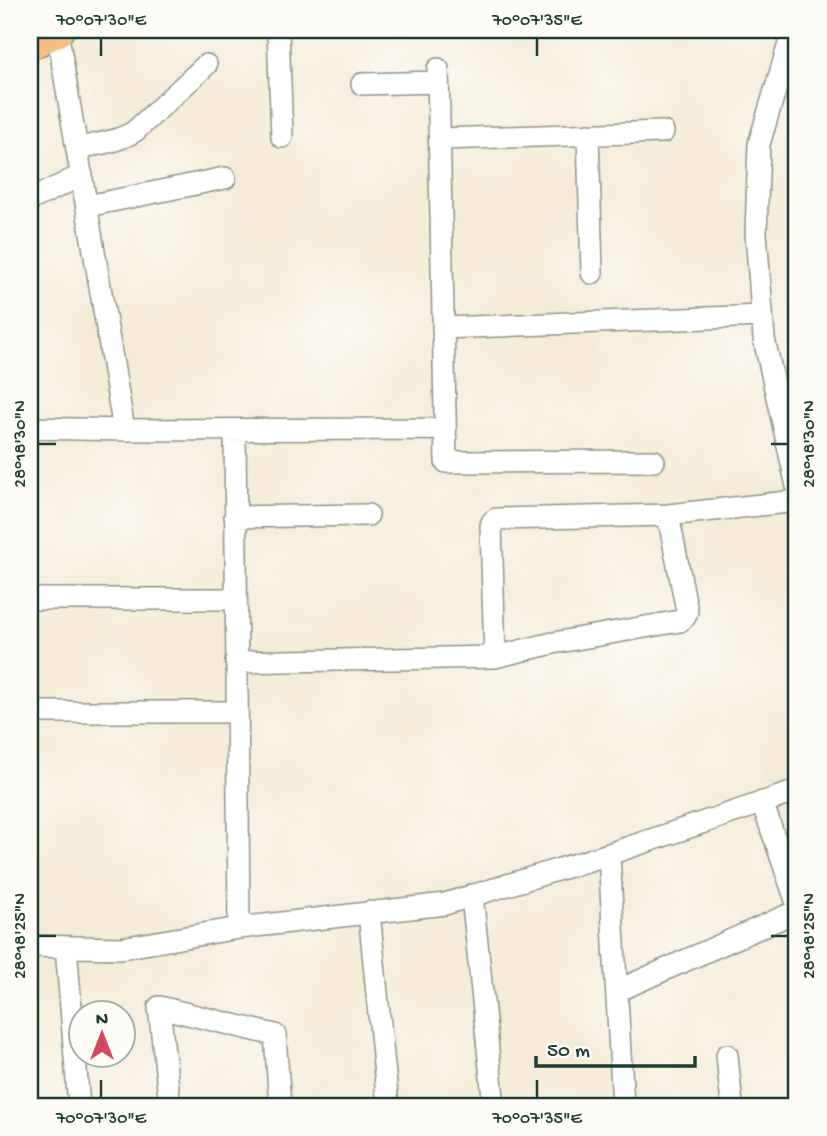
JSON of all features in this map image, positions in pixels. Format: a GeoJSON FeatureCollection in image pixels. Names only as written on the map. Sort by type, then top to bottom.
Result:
{"type":"FeatureCollection","features":[{"type":"Feature","properties":{"kind":"main road"},"geometry":{"type":"LineString","coordinates":[[30,43],[57,30]]}},
{"type":"Feature","properties":{"kind":"street"},"geometry":{"type":"LineString","coordinates":[[57,30],[124,430]]}},
{"type":"Feature","properties":{"kind":"street"},"geometry":{"type":"LineString","coordinates":[[278,30],[282,138]]}},
{"type":"Feature","properties":{"kind":"street"},"geometry":{"type":"LineString","coordinates":[[797,33],[789,44],[759,144],[756,233],[764,339],[797,486]]}},
{"type":"Feature","properties":{"kind":"street"},"geometry":{"type":"LineString","coordinates":[[78,148],[116,140],[135,131],[206,65]]}},
{"type":"Feature","properties":{"kind":"street"},"geometry":{"type":"LineString","coordinates":[[362,84],[438,76],[446,462],[654,461]]}},
{"type":"Feature","properties":{"kind":"street"},"geometry":{"type":"LineString","coordinates":[[441,139],[663,132]]}},
{"type":"Feature","properties":{"kind":"street"},"geometry":{"type":"LineString","coordinates":[[589,134],[592,273]]}},
{"type":"Feature","properties":{"kind":"street"},"geometry":{"type":"LineString","coordinates":[[30,200],[82,175]]}},
{"type":"Feature","properties":{"kind":"street"},"geometry":{"type":"LineString","coordinates":[[87,206],[225,178]]}},
{"type":"Feature","properties":{"kind":"street"},"geometry":{"type":"LineString","coordinates":[[443,328],[762,316]]}},
{"type":"Feature","properties":{"kind":"street"},"geometry":{"type":"LineString","coordinates":[[30,428],[444,429]]}},
{"type":"Feature","properties":{"kind":"street"},"geometry":{"type":"LineString","coordinates":[[235,430],[239,928]]}},
{"type":"Feature","properties":{"kind":"street"},"geometry":{"type":"LineString","coordinates":[[495,657],[491,526],[496,519],[668,515],[797,501]]}},
{"type":"Feature","properties":{"kind":"street"},"geometry":{"type":"LineString","coordinates":[[235,517],[368,515]]}},
{"type":"Feature","properties":{"kind":"street"},"geometry":{"type":"LineString","coordinates":[[236,662],[495,657],[553,643],[680,621],[687,611],[668,515]]}},
{"type":"Feature","properties":{"kind":"street"},"geometry":{"type":"LineString","coordinates":[[30,599],[236,599]]}},
{"type":"Feature","properties":{"kind":"street"},"geometry":{"type":"LineString","coordinates":[[30,712],[237,712]]}},
{"type":"Feature","properties":{"kind":"street"},"geometry":{"type":"LineString","coordinates":[[30,946],[121,948],[239,928],[445,904],[609,854],[797,791]]}},
{"type":"Feature","properties":{"kind":"street"},"geometry":{"type":"LineString","coordinates":[[762,803],[797,903]]}},
{"type":"Feature","properties":{"kind":"street"},"geometry":{"type":"LineString","coordinates":[[609,854],[623,1106]]}},
{"type":"Feature","properties":{"kind":"street"},"geometry":{"type":"LineString","coordinates":[[472,895],[496,1106]]}},
{"type":"Feature","properties":{"kind":"street"},"geometry":{"type":"LineString","coordinates":[[617,991],[797,911]]}},
{"type":"Feature","properties":{"kind":"street"},"geometry":{"type":"LineString","coordinates":[[369,912],[388,1106]]}},
{"type":"Feature","properties":{"kind":"street"},"geometry":{"type":"LineString","coordinates":[[66,947],[79,1106]]}},
{"type":"Feature","properties":{"kind":"street"},"geometry":{"type":"LineString","coordinates":[[170,1106],[159,1007],[275,1035],[280,1106]]}},
{"type":"Feature","properties":{"kind":"street"},"geometry":{"type":"LineString","coordinates":[[727,1055],[732,1106]]}}]}
